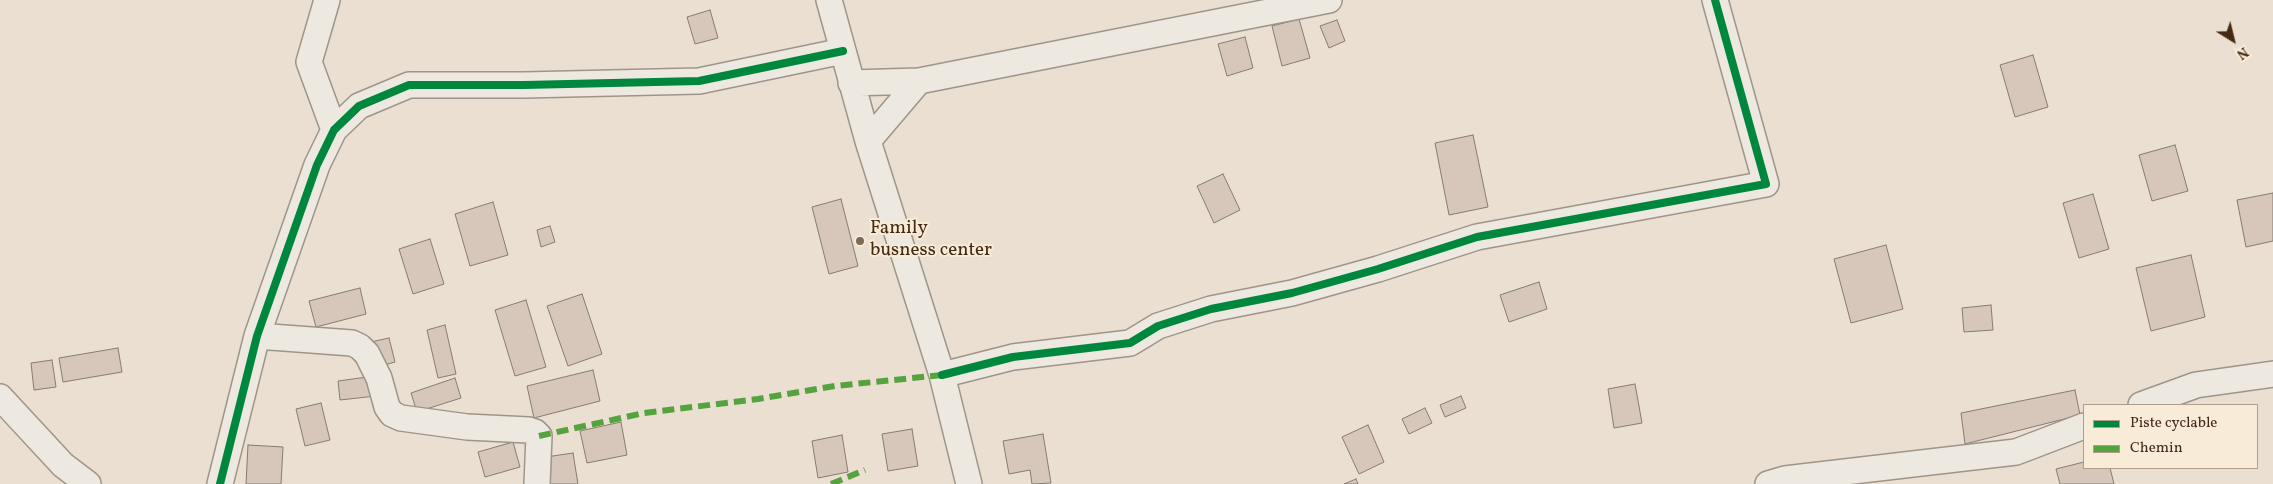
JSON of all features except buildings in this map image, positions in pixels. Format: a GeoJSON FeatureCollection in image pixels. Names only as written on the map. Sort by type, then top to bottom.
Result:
{"type":"FeatureCollection","features":[{"type":"Feature","properties":{"kind":"street"},"geometry":{"type":"LineString","coordinates":[[327,0],[309,62],[334,130]]}},
{"type":"Feature","properties":{"kind":"street"},"geometry":{"type":"LineString","coordinates":[[829,0],[868,141],[942,375],[969,484]]}},
{"type":"Feature","properties":{"kind":"street"},"geometry":{"type":"LineString","coordinates":[[851,83],[918,81],[1329,0]]}},
{"type":"Feature","properties":{"kind":"street"},"geometry":{"type":"LineString","coordinates":[[942,375],[1012,357],[1130,343],[1158,326],[1211,309],[1292,293],[1378,269],[1477,237],[1766,184],[1714,0]]}},
{"type":"Feature","properties":{"kind":"street"},"geometry":{"type":"LineString","coordinates":[[220,484],[257,336],[317,165],[334,130],[359,106],[409,85],[524,85],[699,81],[842,51]]}},
{"type":"Feature","properties":{"kind":"street"},"geometry":{"type":"LineString","coordinates":[[868,141],[918,81]]}},
{"type":"Feature","properties":{"kind":"street"},"geometry":{"type":"LineString","coordinates":[[257,336],[352,343],[360,347],[367,354],[379,378],[386,407],[392,414],[400,418],[467,427],[529,430],[535,432],[538,436],[537,484]]}},
{"type":"Feature","properties":{"kind":"street"},"geometry":{"type":"LineString","coordinates":[[2143,404],[2196,385],[2273,374]]}},
{"type":"Feature","properties":{"kind":"street"},"geometry":{"type":"LineString","coordinates":[[0,397],[63,465],[88,484]]}},
{"type":"Feature","properties":{"kind":"street"},"geometry":{"type":"LineString","coordinates":[[1768,484],[1785,479],[2016,452],[2083,426]]}},
{"type":"Feature","properties":{"kind":"marked path"},"geometry":{"type":"LineString","coordinates":[[539,436],[644,413],[758,399],[835,386],[942,375]]}},
{"type":"Feature","properties":{"kind":"marked path"},"geometry":{"type":"LineString","coordinates":[[831,484],[865,470]]}},
{"type":"Feature","properties":{"kind":"cycle path"},"geometry":{"type":"LineString","coordinates":[[942,375],[1013,357],[1130,343],[1158,326],[1211,309],[1292,293],[1378,269],[1477,237],[1766,184],[1715,0]]}},
{"type":"Feature","properties":{"kind":"cycle path"},"geometry":{"type":"LineString","coordinates":[[220,484],[257,336],[317,165],[334,130],[359,106],[409,85],[524,85],[699,81],[843,51]]}},
{"type":"Feature","properties":{"kind":"place","name":"Family busness center"},"geometry":{"type":"Point","coordinates":[860,241]}}]}
